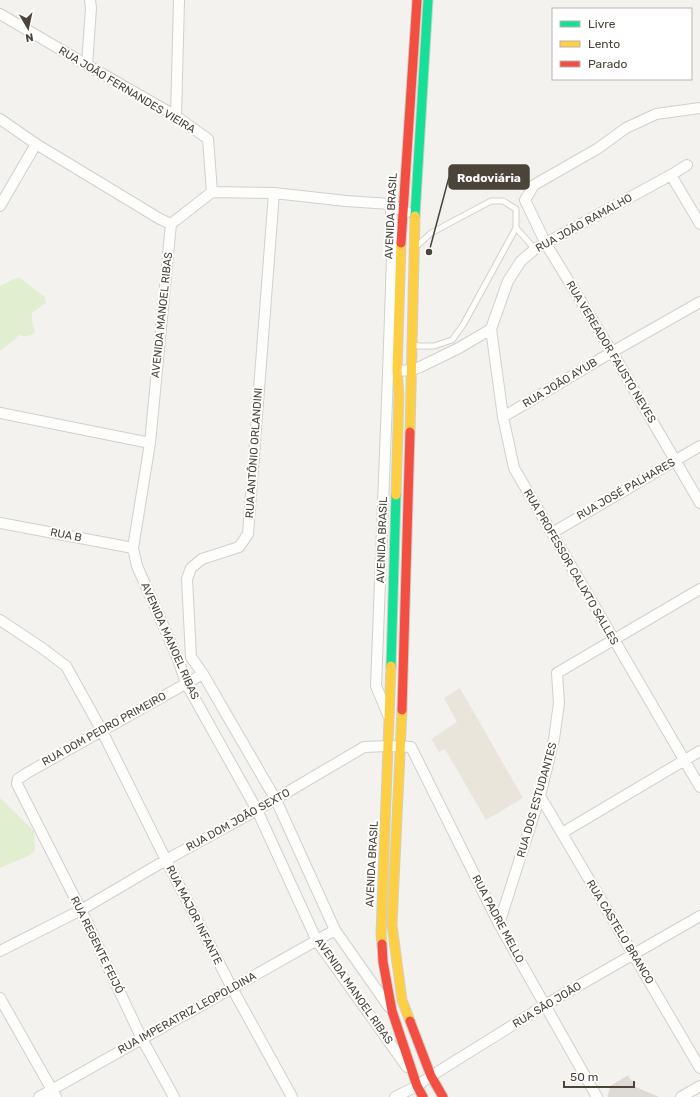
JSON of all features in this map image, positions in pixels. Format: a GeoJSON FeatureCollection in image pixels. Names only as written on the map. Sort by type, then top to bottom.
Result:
{"type":"FeatureCollection","features":[{"type":"Feature","properties":{"kind":"main road","name":"AVENIDA BRASIL"},"geometry":{"type":"LineString","coordinates":[[397,228],[403,211],[417,0]]}},
{"type":"Feature","properties":{"kind":"main road","name":"AVENIDA BRASIL"},"geometry":{"type":"LineString","coordinates":[[424,1058],[402,1000],[392,925],[402,727],[416,229],[415,214],[428,0]]}},
{"type":"Feature","properties":{"kind":"main road","name":"AVENIDA BRASIL"},"geometry":{"type":"LineString","coordinates":[[392,372],[399,395],[389,746],[381,934],[383,962],[392,1011],[415,1081]]}},
{"type":"Feature","properties":{"kind":"main road"},"geometry":{"type":"LineString","coordinates":[[399,395],[411,398]]}},
{"type":"Feature","properties":{"kind":"main road","name":"AVENIDA MANOEL RIBAS"},"geometry":{"type":"LineString","coordinates":[[424,1058],[431,1076],[443,1097]]}},
{"type":"Feature","properties":{"kind":"main road","name":"AVENIDA MANOEL RIBAS"},"geometry":{"type":"LineString","coordinates":[[415,1081],[423,1097]]}},
{"type":"Feature","properties":{"kind":"street"},"geometry":{"type":"LineString","coordinates":[[87,65],[91,8],[90,0]]}},
{"type":"Feature","properties":{"kind":"street"},"geometry":{"type":"LineString","coordinates":[[176,116],[179,0]]}},
{"type":"Feature","properties":{"kind":"street","name":"RUA JOÃO FERNANDES VIEIRA"},"geometry":{"type":"LineString","coordinates":[[0,14],[176,116],[208,139],[212,192]]}},
{"type":"Feature","properties":{"kind":"street","name":"RUA VEREADOR FAUSTO NEVES"},"geometry":{"type":"LineString","coordinates":[[700,108],[656,114],[626,128],[597,149],[534,185],[525,200],[546,244],[612,352],[700,503]]}},
{"type":"Feature","properties":{"kind":"street"},"geometry":{"type":"LineString","coordinates":[[0,119],[36,144],[160,219],[171,224],[212,192],[274,193],[390,204],[403,211],[415,214]]}},
{"type":"Feature","properties":{"kind":"street"},"geometry":{"type":"LineString","coordinates":[[0,206],[36,144]]}},
{"type":"Feature","properties":{"kind":"street","name":"RUA JOÃO RAMALHO"},"geometry":{"type":"LineString","coordinates":[[491,329],[508,281],[521,261],[535,249],[687,165]]}},
{"type":"Feature","properties":{"kind":"street"},"geometry":{"type":"LineString","coordinates":[[671,175],[700,224]]}},
{"type":"Feature","properties":{"kind":"street","name":"RUA ANTÔNIO ORLANDINI"},"geometry":{"type":"LineString","coordinates":[[191,657],[187,579],[191,568],[202,559],[239,547],[248,534],[274,193]]}},
{"type":"Feature","properties":{"kind":"street"},"geometry":{"type":"LineString","coordinates":[[390,204],[397,228],[392,372],[376,686],[389,718],[402,727]]}},
{"type":"Feature","properties":{"kind":"street","name":"AVENIDA MANOEL RIBAS"},"geometry":{"type":"LineString","coordinates":[[171,224],[150,443],[133,548],[137,566],[178,659],[186,683],[257,810],[317,941],[415,1081]]}},
{"type":"Feature","properties":{"kind":"street","name":"RUA JOÃO AYUB"},"geometry":{"type":"LineString","coordinates":[[503,417],[700,302]]}},
{"type":"Feature","properties":{"kind":"street"},"geometry":{"type":"LineString","coordinates":[[392,372],[412,370],[459,348],[491,329]]}},
{"type":"Feature","properties":{"kind":"street","name":"RUA PROFESSOR CALIXTO SALLES"},"geometry":{"type":"LineString","coordinates":[[491,329],[503,417],[514,468],[700,787]]}},
{"type":"Feature","properties":{"kind":"street"},"geometry":{"type":"LineString","coordinates":[[0,413],[150,443]]}},
{"type":"Feature","properties":{"kind":"street","name":"RUA JOSÉ PALHARES"},"geometry":{"type":"LineString","coordinates":[[552,533],[700,446]]}},
{"type":"Feature","properties":{"kind":"street","name":"RUA B"},"geometry":{"type":"LineString","coordinates":[[0,523],[133,548]]}},
{"type":"Feature","properties":{"kind":"street"},"geometry":{"type":"LineString","coordinates":[[614,639],[700,589]]}},
{"type":"Feature","properties":{"kind":"street","name":"RUA MAJOR INFANTE"},"geometry":{"type":"LineString","coordinates":[[0,620],[66,666],[102,731],[232,988],[292,1097]]}},
{"type":"Feature","properties":{"kind":"street","name":"RUA DOS ESTUDANTES"},"geometry":{"type":"LineString","coordinates":[[499,924],[540,796],[554,739],[559,702],[557,673],[614,639]]}},
{"type":"Feature","properties":{"kind":"street"},"geometry":{"type":"LineString","coordinates":[[178,659],[191,657],[203,674]]}},
{"type":"Feature","properties":{"kind":"street","name":"AVENIDA MANOEL RIBAS"},"geometry":{"type":"LineString","coordinates":[[203,674],[276,800],[335,930],[392,1011],[402,1022],[424,1058]]}},
{"type":"Feature","properties":{"kind":"street","name":"RUA DOM PEDRO PRIMEIRO"},"geometry":{"type":"LineString","coordinates":[[22,792],[18,784],[18,779],[27,773],[203,674]]}},
{"type":"Feature","properties":{"kind":"street","name":"RUA PADRE MELLO"},"geometry":{"type":"LineString","coordinates":[[402,727],[499,924],[597,1097]]}},
{"type":"Feature","properties":{"kind":"street","name":"RUA DOM JOÃO SEXTO"},"geometry":{"type":"LineString","coordinates":[[0,951],[81,910],[166,860],[276,800],[364,747],[400,747]]}},
{"type":"Feature","properties":{"kind":"street"},"geometry":{"type":"LineString","coordinates":[[400,747],[411,747]]}},
{"type":"Feature","properties":{"kind":"street"},"geometry":{"type":"LineString","coordinates":[[562,833],[700,751]]}},
{"type":"Feature","properties":{"kind":"street","name":"RUA REGENTE FEIJÓ"},"geometry":{"type":"LineString","coordinates":[[22,792],[81,910],[142,1039],[174,1097]]}},
{"type":"Feature","properties":{"kind":"street","name":"RUA CASTELO BRANCO"},"geometry":{"type":"LineString","coordinates":[[540,796],[700,1068]]}},
{"type":"Feature","properties":{"kind":"street","name":"RUA SÃO JOÃO"},"geometry":{"type":"LineString","coordinates":[[395,1097],[415,1081],[431,1076],[545,1005],[700,916]]}},
{"type":"Feature","properties":{"kind":"street","name":"RUA IMPERATRIZ LEOPOLDINA"},"geometry":{"type":"LineString","coordinates":[[39,1097],[54,1093],[142,1039],[335,930]]}},
{"type":"Feature","properties":{"kind":"street"},"geometry":{"type":"LineString","coordinates":[[0,998],[54,1093]]}},
{"type":"Feature","properties":{"kind":"street"},"geometry":{"type":"LineString","coordinates":[[681,1097],[700,1086]]}},
{"type":"Feature","properties":{"kind":"lane"},"geometry":{"type":"LineString","coordinates":[[397,228],[416,229],[417,246],[431,233],[491,201],[504,201],[516,209],[516,228],[463,325],[452,340],[434,346],[412,345]]}},
{"type":"Feature","properties":{"kind":"lane"},"geometry":{"type":"LineString","coordinates":[[516,228],[535,249]]}},
{"type":"Feature","properties":{"kind":"shaded area"},"geometry":{"type":"Polygon","coordinates":[[[460,688],[523,798],[486,820],[445,749],[439,752],[431,739],[457,722],[444,698],[460,688]]]}},
{"type":"Feature","properties":{"kind":"green space"},"geometry":{"type":"Polygon","coordinates":[[[19,278],[45,297],[46,303],[32,313],[35,332],[28,336],[19,335],[0,351],[0,286],[19,278]]]}},
{"type":"Feature","properties":{"kind":"green space"},"geometry":{"type":"Polygon","coordinates":[[[0,798],[34,831],[35,850],[30,855],[0,868],[0,798]]]}},
{"type":"Feature","properties":{"kind":"building"},"geometry":{"type":"Polygon","coordinates":[[[628,1076],[632,1086],[658,1097],[608,1097],[611,1086],[628,1076]]]}},
{"type":"Feature","properties":{"kind":"traffic: fast"},"geometry":{"type":"LineString","coordinates":[[415,216],[428,0]]}},
{"type":"Feature","properties":{"kind":"traffic: fast"},"geometry":{"type":"LineString","coordinates":[[391,666],[396,495]]}},
{"type":"Feature","properties":{"kind":"traffic: slow"},"geometry":{"type":"LineString","coordinates":[[410,432],[415,216]]}},
{"type":"Feature","properties":{"kind":"traffic: slow"},"geometry":{"type":"LineString","coordinates":[[396,495],[399,395],[397,371],[401,243]]}},
{"type":"Feature","properties":{"kind":"traffic: slow"},"geometry":{"type":"LineString","coordinates":[[382,944],[381,934],[391,666]]}},
{"type":"Feature","properties":{"kind":"traffic: slow"},"geometry":{"type":"LineString","coordinates":[[402,710],[392,925],[402,1000],[410,1021]]}},
{"type":"Feature","properties":{"kind":"traffic: jam"},"geometry":{"type":"LineString","coordinates":[[401,243],[417,0]]}},
{"type":"Feature","properties":{"kind":"traffic: jam"},"geometry":{"type":"LineString","coordinates":[[402,710],[410,432]]}},
{"type":"Feature","properties":{"kind":"traffic: jam"},"geometry":{"type":"LineString","coordinates":[[382,944],[383,962],[392,1011],[417,1086],[423,1097]]}},
{"type":"Feature","properties":{"kind":"traffic: jam"},"geometry":{"type":"LineString","coordinates":[[410,1021],[431,1076],[443,1097]]}},
{"type":"Feature","properties":{"kind":"place","name":"Rodoviária"},"geometry":{"type":"Point","coordinates":[429,252]}}]}
